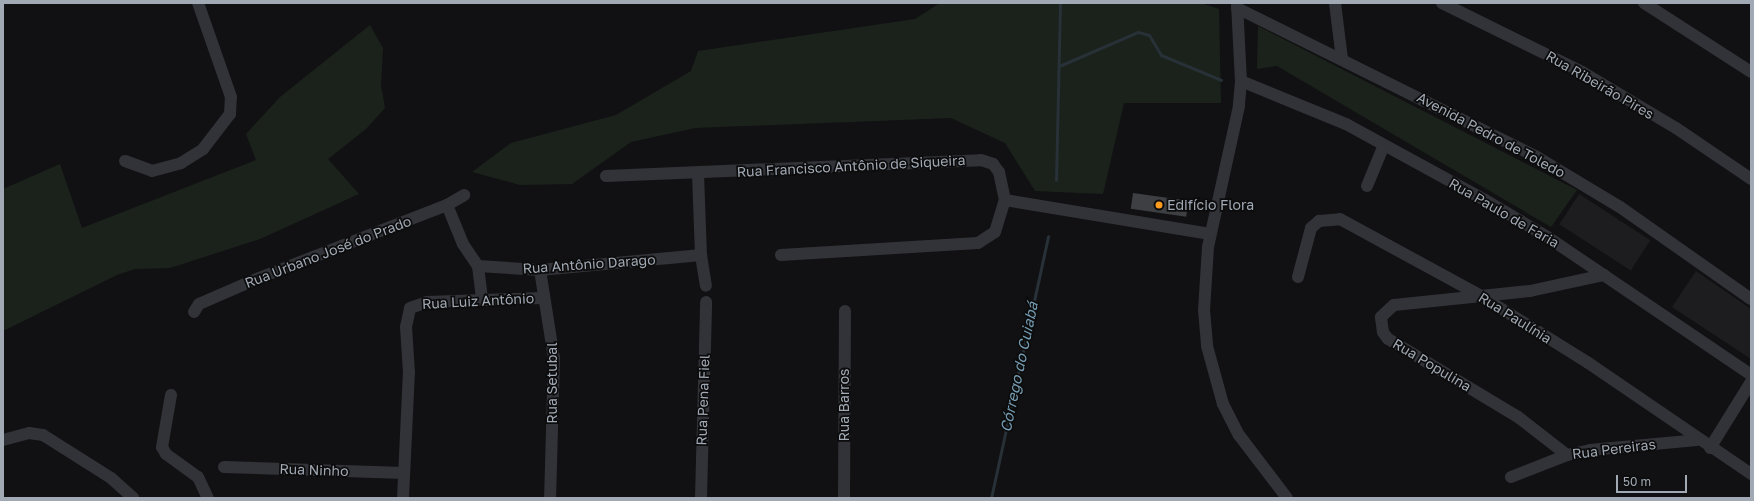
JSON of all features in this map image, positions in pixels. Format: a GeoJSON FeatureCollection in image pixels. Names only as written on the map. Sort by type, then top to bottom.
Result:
{"type":"FeatureCollection","features":[{"type":"Feature","properties":{"kind":"street"},"geometry":{"type":"LineString","coordinates":[[125,162],[152,171],[181,163],[203,150],[230,114],[231,97],[198,3]]}},
{"type":"Feature","properties":{"kind":"street"},"geometry":{"type":"LineString","coordinates":[[1335,3],[1342,59]]}},
{"type":"Feature","properties":{"kind":"street","name":"Rua Ribeirão Pires"},"geometry":{"type":"LineString","coordinates":[[1442,3],[1582,72],[1676,128],[1751,180]]}},
{"type":"Feature","properties":{"kind":"street"},"geometry":{"type":"LineString","coordinates":[[1644,3],[1751,72]]}},
{"type":"Feature","properties":{"kind":"street"},"geometry":{"type":"LineString","coordinates":[[1237,5],[1241,81],[1239,106],[1210,234],[1204,310],[1213,374],[1239,435],[1287,498]]}},
{"type":"Feature","properties":{"kind":"street","name":"Avenida Pedro de Toledo"},"geometry":{"type":"LineString","coordinates":[[1237,5],[1535,156],[1626,211],[1751,299]]}},
{"type":"Feature","properties":{"kind":"street","name":"Rua Paulo de Faria"},"geometry":{"type":"LineString","coordinates":[[1241,81],[1313,109],[1384,145],[1524,223],[1604,275],[1751,375]]}},
{"type":"Feature","properties":{"kind":"street"},"geometry":{"type":"LineString","coordinates":[[1367,186],[1384,145]]}},
{"type":"Feature","properties":{"kind":"street","name":"Rua Francisco Antônio de Siqueira"},"geometry":{"type":"LineString","coordinates":[[606,176],[698,174],[970,159],[993,164],[1003,181],[1005,200]]}},
{"type":"Feature","properties":{"kind":"street"},"geometry":{"type":"LineString","coordinates":[[698,174],[701,256],[706,286]]}},
{"type":"Feature","properties":{"kind":"street","name":"Rua Urbano José do Prado"},"geometry":{"type":"LineString","coordinates":[[194,312],[199,304],[259,278],[447,205],[464,195]]}},
{"type":"Feature","properties":{"kind":"street"},"geometry":{"type":"LineString","coordinates":[[781,255],[978,243],[995,232],[1005,200],[1210,234]]}},
{"type":"Feature","properties":{"kind":"street"},"geometry":{"type":"LineString","coordinates":[[447,205],[463,244],[478,266],[482,299]]}},
{"type":"Feature","properties":{"kind":"street","name":"Rua Paulínia"},"geometry":{"type":"LineString","coordinates":[[1298,277],[1311,228],[1319,221],[1329,218],[1340,219],[1363,230],[1481,296],[1586,362],[1697,440],[1751,474]]}},
{"type":"Feature","properties":{"kind":"street","name":"Rua Antônio Darago"},"geometry":{"type":"LineString","coordinates":[[478,266],[540,270],[701,256]]}},
{"type":"Feature","properties":{"kind":"street","name":"Rua Setubal"},"geometry":{"type":"LineString","coordinates":[[540,270],[542,298],[552,336],[554,358],[550,498]]}},
{"type":"Feature","properties":{"kind":"street","name":"Rua Populina"},"geometry":{"type":"LineString","coordinates":[[1567,455],[1518,417],[1388,338],[1383,332],[1381,318],[1394,305],[1530,291],[1604,275]]}},
{"type":"Feature","properties":{"kind":"street","name":"Rua Luiz Antônio"},"geometry":{"type":"LineString","coordinates":[[404,473],[409,373],[406,327],[407,314],[416,304],[482,299],[542,298]]}},
{"type":"Feature","properties":{"kind":"street","name":"Rua Pena Fiel"},"geometry":{"type":"LineString","coordinates":[[701,498],[706,302]]}},
{"type":"Feature","properties":{"kind":"street","name":"Rua Barros"},"geometry":{"type":"LineString","coordinates":[[844,498],[845,311]]}},
{"type":"Feature","properties":{"kind":"street"},"geometry":{"type":"LineString","coordinates":[[1710,448],[1751,382]]}},
{"type":"Feature","properties":{"kind":"street"},"geometry":{"type":"LineString","coordinates":[[171,395],[162,447],[166,454],[198,477],[208,498]]}},
{"type":"Feature","properties":{"kind":"street"},"geometry":{"type":"LineString","coordinates":[[3,440],[29,433],[43,435],[100,470],[133,498]]}},
{"type":"Feature","properties":{"kind":"street","name":"Rua Pereiras"},"geometry":{"type":"LineString","coordinates":[[1511,477],[1567,455],[1697,440]]}},
{"type":"Feature","properties":{"kind":"street","name":"Rua Ninho"},"geometry":{"type":"LineString","coordinates":[[224,467],[404,473]]}},
{"type":"Feature","properties":{"kind":"street"},"geometry":{"type":"LineString","coordinates":[[403,498],[404,473]]}},
{"type":"Feature","properties":{"kind":"shaded area"},"geometry":{"type":"Polygon","coordinates":[[[940,3],[1201,3],[1219,9],[1221,103],[1124,103],[1103,194],[1035,191],[1005,143],[951,118],[695,128],[631,142],[572,184],[520,185],[472,172],[511,143],[616,115],[691,71],[698,51],[915,19],[940,3]]]}},
{"type":"Feature","properties":{"kind":"shaded area"},"geometry":{"type":"Polygon","coordinates":[[[370,25],[383,48],[381,85],[385,108],[366,129],[328,159],[359,194],[260,239],[170,268],[135,269],[117,275],[3,331],[3,189],[60,164],[82,228],[256,160],[246,134],[280,97],[370,25]]]}},
{"type":"Feature","properties":{"kind":"shaded area"},"geometry":{"type":"Polygon","coordinates":[[[1258,26],[1577,190],[1551,227],[1277,66],[1257,69],[1258,26]]]}},
{"type":"Feature","properties":{"kind":"shaded area"},"geometry":{"type":"Polygon","coordinates":[[[1579,194],[1650,240],[1631,270],[1559,224],[1579,194]]]}},
{"type":"Feature","properties":{"kind":"shaded area"},"geometry":{"type":"Polygon","coordinates":[[[1696,271],[1751,309],[1751,359],[1672,307],[1696,271]]]}},
{"type":"Feature","properties":{"kind":"building","name":"Edifício Flora"},"geometry":{"type":"Polygon","coordinates":[[[1133,193],[1188,201],[1186,217],[1131,209],[1133,193]]]}},
{"type":"Feature","properties":{"kind":"waterway"},"geometry":{"type":"LineString","coordinates":[[1056,180],[1060,3]]}},
{"type":"Feature","properties":{"kind":"waterway"},"geometry":{"type":"LineString","coordinates":[[1059,66],[1138,32],[1149,35],[1161,55],[1221,80]]}},
{"type":"Feature","properties":{"kind":"waterway","name":"Córrego do Cuiabá"},"geometry":{"type":"LineString","coordinates":[[991,498],[1048,236]]}},
{"type":"Feature","properties":{"kind":"place","name":"Edifício Flora"},"geometry":{"type":"Point","coordinates":[1159,205]}}]}
